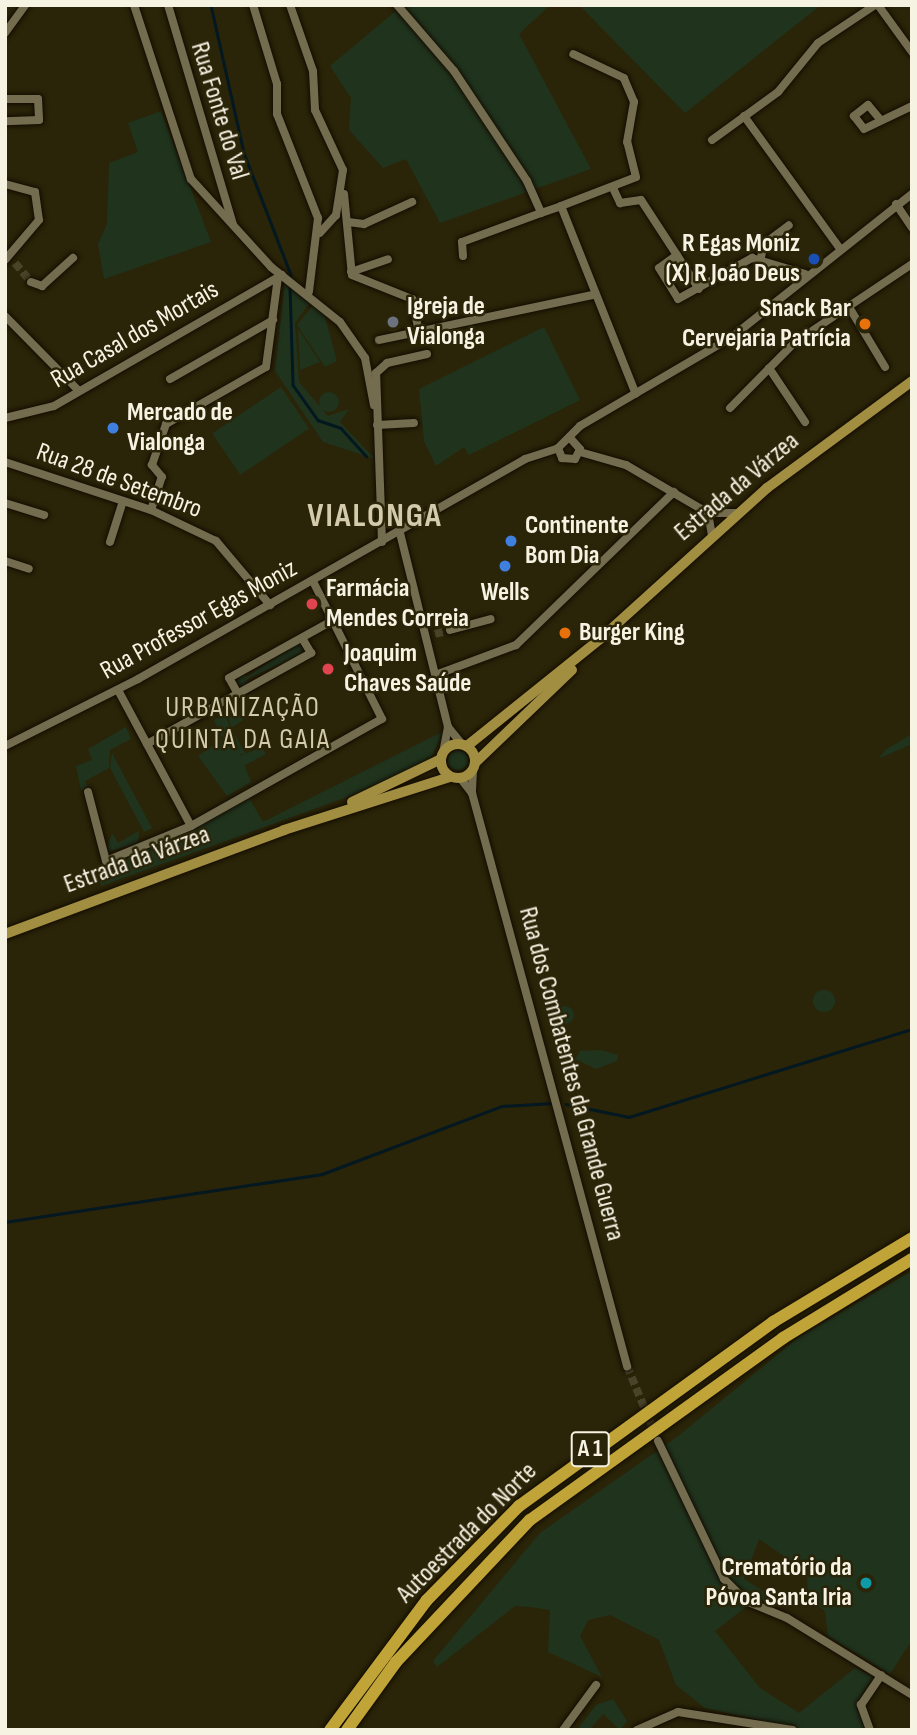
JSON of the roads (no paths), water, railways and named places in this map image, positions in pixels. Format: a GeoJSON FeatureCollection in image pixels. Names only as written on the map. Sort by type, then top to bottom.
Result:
{"type":"FeatureCollection","features":[{"type":"Feature","properties":{"kind":"highway","name":"Autoestrada do Norte"},"geometry":{"type":"LineString","coordinates":[[330,1730],[427,1600],[519,1506],[751,1337],[912,1238]]}},
{"type":"Feature","properties":{"kind":"highway","name":"Autoestrada do Norte"},"geometry":{"type":"LineString","coordinates":[[347,1730],[396,1662],[530,1520],[718,1382],[912,1259]]}},
{"type":"Feature","properties":{"kind":"main road","name":"Estrada da Várzea"},"geometry":{"type":"LineString","coordinates":[[5,934],[284,830],[456,778],[474,766],[600,639],[712,535],[912,381]]}},
{"type":"Feature","properties":{"kind":"main road","name":"Estrada da Várzea"},"geometry":{"type":"LineString","coordinates":[[284,830],[465,745],[600,639]]}},
{"type":"Feature","properties":{"kind":"main road"},"geometry":{"type":"LineString","coordinates":[[465,745],[474,766]]}},
{"type":"Feature","properties":{"kind":"main road"},"geometry":{"type":"LineString","coordinates":[[442,756],[456,778]]}},
{"type":"Feature","properties":{"kind":"street"},"geometry":{"type":"LineString","coordinates":[[5,33],[25,5]]}},
{"type":"Feature","properties":{"kind":"street"},"geometry":{"type":"LineString","coordinates":[[134,5],[191,179],[280,276],[310,291],[361,351],[377,425],[382,542]]}},
{"type":"Feature","properties":{"kind":"street","name":"Rua Fonte do Val"},"geometry":{"type":"LineString","coordinates":[[168,5],[234,228]]}},
{"type":"Feature","properties":{"kind":"street"},"geometry":{"type":"LineString","coordinates":[[253,5],[277,84],[277,114],[320,233],[310,291]]}},
{"type":"Feature","properties":{"kind":"street"},"geometry":{"type":"LineString","coordinates":[[290,5],[313,71],[315,110],[343,170],[351,272],[364,284],[412,299],[419,333]]}},
{"type":"Feature","properties":{"kind":"street"},"geometry":{"type":"LineString","coordinates":[[397,5],[454,71],[530,188],[541,213]]}},
{"type":"Feature","properties":{"kind":"street"},"geometry":{"type":"LineString","coordinates":[[712,140],[778,92],[818,43],[877,5],[912,52]]}},
{"type":"Feature","properties":{"kind":"street"},"geometry":{"type":"LineString","coordinates":[[463,256],[462,242],[613,188],[636,175],[627,142],[634,102],[624,78],[573,54]]}},
{"type":"Feature","properties":{"kind":"street"},"geometry":{"type":"LineString","coordinates":[[5,99],[38,99],[39,120],[5,121]]}},
{"type":"Feature","properties":{"kind":"street"},"geometry":{"type":"LineString","coordinates":[[879,118],[912,106]]}},
{"type":"Feature","properties":{"kind":"street"},"geometry":{"type":"LineString","coordinates":[[744,116],[839,247]]}},
{"type":"Feature","properties":{"kind":"street"},"geometry":{"type":"LineString","coordinates":[[5,184],[26,185],[38,198],[36,229],[10,260]]}},
{"type":"Feature","properties":{"kind":"street"},"geometry":{"type":"LineString","coordinates":[[613,188],[620,203],[640,199],[699,289]]}},
{"type":"Feature","properties":{"kind":"street"},"geometry":{"type":"LineString","coordinates":[[320,233],[336,215],[344,191]]}},
{"type":"Feature","properties":{"kind":"street","name":"Rua Professor Egas Moniz"},"geometry":{"type":"LineString","coordinates":[[5,746],[118,690],[400,533],[525,459],[558,448],[636,394],[732,337],[805,274],[912,194]]}},
{"type":"Feature","properties":{"kind":"street"},"geometry":{"type":"LineString","coordinates":[[348,222],[364,224],[412,202]]}},
{"type":"Feature","properties":{"kind":"street"},"geometry":{"type":"LineString","coordinates":[[896,204],[912,228]]}},
{"type":"Feature","properties":{"kind":"street"},"geometry":{"type":"LineString","coordinates":[[561,206],[593,295],[618,347],[636,394]]}},
{"type":"Feature","properties":{"kind":"street"},"geometry":{"type":"LineString","coordinates":[[761,257],[763,245],[789,225]]}},
{"type":"Feature","properties":{"kind":"street"},"geometry":{"type":"LineString","coordinates":[[372,253],[376,263]]}},
{"type":"Feature","properties":{"kind":"street"},"geometry":{"type":"LineString","coordinates":[[677,255],[659,268],[676,298],[761,257],[805,274]]}},
{"type":"Feature","properties":{"kind":"street"},"geometry":{"type":"LineString","coordinates":[[31,282],[41,286],[73,258]]}},
{"type":"Feature","properties":{"kind":"street"},"geometry":{"type":"LineString","coordinates":[[351,272],[388,259]]}},
{"type":"Feature","properties":{"kind":"street"},"geometry":{"type":"LineString","coordinates":[[730,408],[769,368],[849,307],[912,264]]}},
{"type":"Feature","properties":{"kind":"street"},"geometry":{"type":"LineString","coordinates":[[151,510],[162,477],[152,465],[164,426],[266,367],[280,276]]}},
{"type":"Feature","properties":{"kind":"street","name":"Rua Casal dos Mortais"},"geometry":{"type":"LineString","coordinates":[[5,418],[54,406],[280,276]]}},
{"type":"Feature","properties":{"kind":"street"},"geometry":{"type":"LineString","coordinates":[[379,340],[593,295]]}},
{"type":"Feature","properties":{"kind":"street"},"geometry":{"type":"LineString","coordinates":[[849,307],[885,367]]}},
{"type":"Feature","properties":{"kind":"street"},"geometry":{"type":"LineString","coordinates":[[5,316],[79,391]]}},
{"type":"Feature","properties":{"kind":"street"},"geometry":{"type":"LineString","coordinates":[[170,379],[273,320]]}},
{"type":"Feature","properties":{"kind":"street"},"geometry":{"type":"LineString","coordinates":[[374,405],[378,367],[427,354]]}},
{"type":"Feature","properties":{"kind":"street"},"geometry":{"type":"LineString","coordinates":[[769,368],[805,422]]}},
{"type":"Feature","properties":{"kind":"street"},"geometry":{"type":"LineString","coordinates":[[377,425],[414,423]]}},
{"type":"Feature","properties":{"kind":"street"},"geometry":{"type":"LineString","coordinates":[[570,438],[580,452],[626,465],[708,513],[740,511]]}},
{"type":"Feature","properties":{"kind":"street","name":"Rua Professor Egas Moniz"},"geometry":{"type":"LineString","coordinates":[[558,448],[568,461],[580,452]]}},
{"type":"Feature","properties":{"kind":"street","name":"Rua 28 de Setembro"},"geometry":{"type":"LineString","coordinates":[[5,462],[151,510],[216,541],[270,605]]}},
{"type":"Feature","properties":{"kind":"street"},"geometry":{"type":"LineString","coordinates":[[438,674],[516,645],[674,492]]}},
{"type":"Feature","properties":{"kind":"street"},"geometry":{"type":"LineString","coordinates":[[110,542],[123,501]]}},
{"type":"Feature","properties":{"kind":"street"},"geometry":{"type":"LineString","coordinates":[[5,503],[44,515]]}},
{"type":"Feature","properties":{"kind":"street"},"geometry":{"type":"LineString","coordinates":[[708,513],[712,535]]}},
{"type":"Feature","properties":{"kind":"street"},"geometry":{"type":"LineString","coordinates":[[400,533],[431,635],[448,727],[442,756]]}},
{"type":"Feature","properties":{"kind":"street"},"geometry":{"type":"LineString","coordinates":[[5,561],[29,569]]}},
{"type":"Feature","properties":{"kind":"street"},"geometry":{"type":"LineString","coordinates":[[88,793],[106,861],[191,826],[382,719],[313,581]]}},
{"type":"Feature","properties":{"kind":"street"},"geometry":{"type":"LineString","coordinates":[[450,630],[491,619]]}},
{"type":"Feature","properties":{"kind":"street"},"geometry":{"type":"LineString","coordinates":[[238,694],[229,678],[332,621]]}},
{"type":"Feature","properties":{"kind":"street"},"geometry":{"type":"LineString","coordinates":[[147,744],[310,653],[302,638]]}},
{"type":"Feature","properties":{"kind":"street"},"geometry":{"type":"LineString","coordinates":[[118,690],[191,826]]}},
{"type":"Feature","properties":{"kind":"street"},"geometry":{"type":"LineString","coordinates":[[448,727],[465,745]]}},
{"type":"Feature","properties":{"kind":"street","name":"Rua dos Combatentes da Grande Guerra"},"geometry":{"type":"LineString","coordinates":[[474,766],[472,793],[627,1366]]}},
{"type":"Feature","properties":{"kind":"street","name":"Rua dos Combatentes da Grande Guerra"},"geometry":{"type":"LineString","coordinates":[[456,778],[472,793]]}},
{"type":"Feature","properties":{"kind":"street"},"geometry":{"type":"LineString","coordinates":[[658,1441],[724,1579],[746,1601],[881,1675],[912,1695]]}},
{"type":"Feature","properties":{"kind":"street"},"geometry":{"type":"LineString","coordinates":[[870,1730],[861,1705],[881,1675]]}},
{"type":"Feature","properties":{"kind":"street"},"geometry":{"type":"LineString","coordinates":[[563,1730],[596,1685]]}},
{"type":"Feature","properties":{"kind":"street"},"geometry":{"type":"LineString","coordinates":[[638,1730],[678,1712],[793,1730]]}},
{"type":"Feature","properties":{"kind":"waterway"},"geometry":{"type":"LineString","coordinates":[[211,5],[244,153],[291,275]]}},
{"type":"Feature","properties":{"kind":"waterway"},"geometry":{"type":"LineString","coordinates":[[290,287],[293,385],[318,420],[341,428],[366,456]]}},
{"type":"Feature","properties":{"kind":"waterway"},"geometry":{"type":"LineString","coordinates":[[566,1104],[629,1117],[912,1029]]}},
{"type":"Feature","properties":{"kind":"waterway"},"geometry":{"type":"LineString","coordinates":[[5,1222],[322,1174],[502,1106],[552,1103]]}},
{"type":"Feature","properties":{"kind":"tunnel"},"geometry":{"type":"LineString","coordinates":[[15,263],[31,282]]}},
{"type":"Feature","properties":{"kind":"tunnel"},"geometry":{"type":"LineString","coordinates":[[435,634],[450,630]]}},
{"type":"Feature","properties":{"kind":"tunnel"},"geometry":{"type":"LineString","coordinates":[[627,1366],[658,1441]]}},
{"type":"Feature","properties":{"kind":"place","name":"R Egas Moniz (X) R João Deus"},"geometry":{"type":"Point","coordinates":[814,259]}},
{"type":"Feature","properties":{"kind":"place","name":"Igreja de Vialonga"},"geometry":{"type":"Point","coordinates":[393,322]}},
{"type":"Feature","properties":{"kind":"place","name":"Snack Bar Cervejaria Patrícia"},"geometry":{"type":"Point","coordinates":[865,324]}},
{"type":"Feature","properties":{"kind":"place","name":"Mercado de Vialonga"},"geometry":{"type":"Point","coordinates":[113,428]}},
{"type":"Feature","properties":{"kind":"place","name":"Continente Bom Dia"},"geometry":{"type":"Point","coordinates":[511,541]}},
{"type":"Feature","properties":{"kind":"place","name":"Wells"},"geometry":{"type":"Point","coordinates":[505,566]}},
{"type":"Feature","properties":{"kind":"place","name":"Farmácia Mendes Correia"},"geometry":{"type":"Point","coordinates":[312,604]}},
{"type":"Feature","properties":{"kind":"place","name":"Burger King"},"geometry":{"type":"Point","coordinates":[565,633]}},
{"type":"Feature","properties":{"kind":"place","name":"Joaquim Chaves Saúde"},"geometry":{"type":"Point","coordinates":[328,669]}},
{"type":"Feature","properties":{"kind":"place","name":"Crematório da Póvoa Santa Iria"},"geometry":{"type":"Point","coordinates":[866,1583]}},
{"type":"Feature","properties":{"kind":"district","name":"VIALONGA"},"geometry":{"type":"Point","coordinates":[375,517]}},
{"type":"Feature","properties":{"kind":"district","name":"URBANIZAÇÃO QUINTA DA GAIA"},"geometry":{"type":"Point","coordinates":[243,724]}}]}
